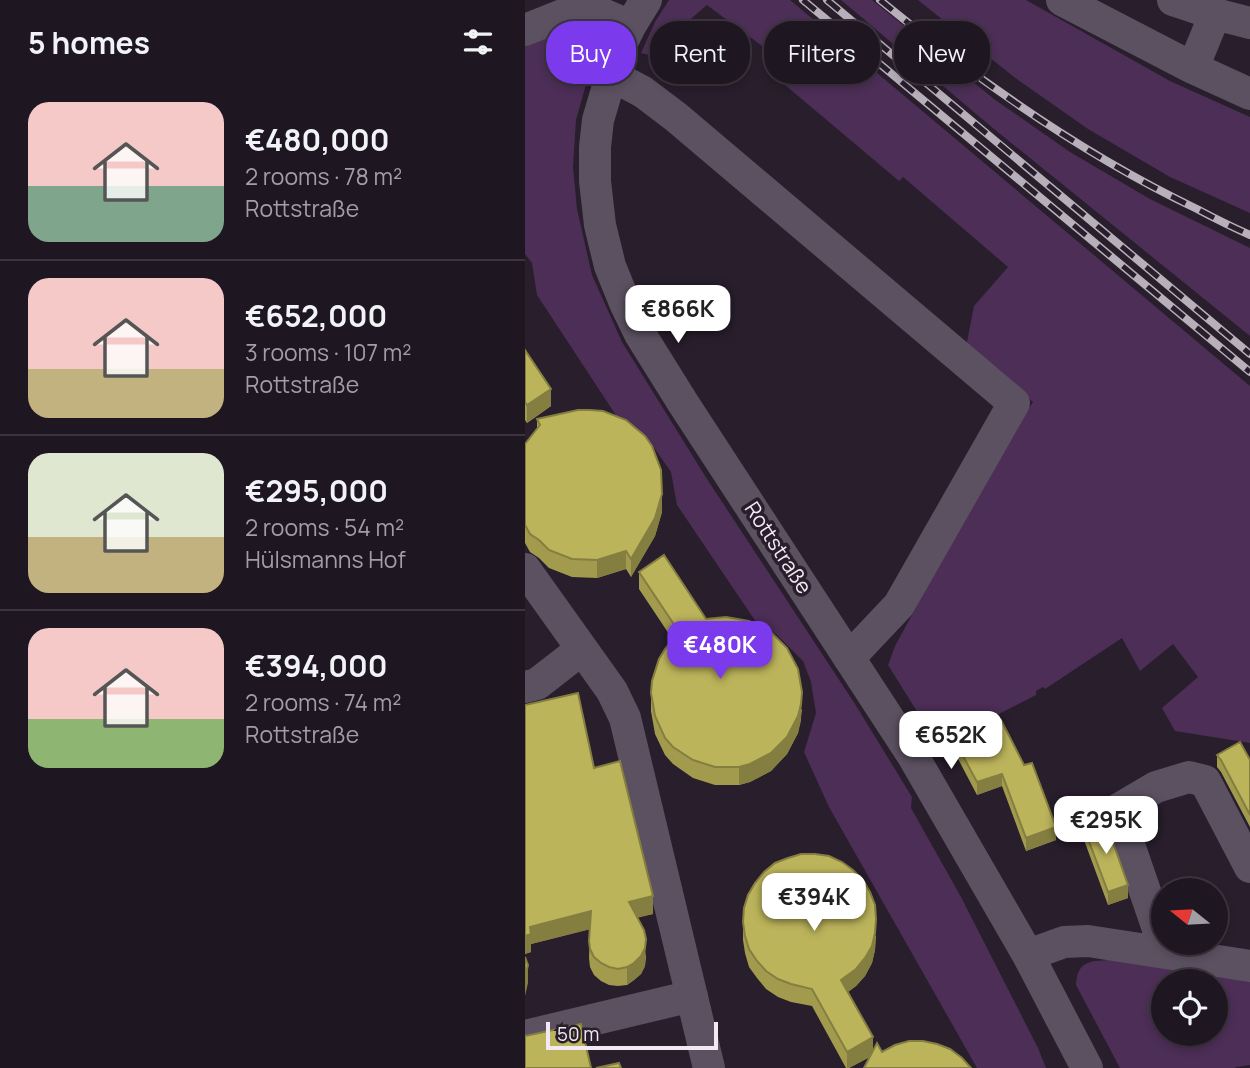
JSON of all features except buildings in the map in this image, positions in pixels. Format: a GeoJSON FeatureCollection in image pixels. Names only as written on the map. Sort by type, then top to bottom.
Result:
{"type":"FeatureCollection","features":[{"type":"Feature","properties":{"kind":"street"},"geometry":{"type":"LineString","coordinates":[[1062,0],[1193,68],[1250,94]]}},
{"type":"Feature","properties":{"kind":"street"},"geometry":{"type":"LineString","coordinates":[[1173,0],[1250,23]]}},
{"type":"Feature","properties":{"kind":"street"},"geometry":{"type":"LineString","coordinates":[[525,30],[575,10],[638,13]]}},
{"type":"Feature","properties":{"kind":"street"},"geometry":{"type":"LineString","coordinates":[[1193,68],[1215,14]]}},
{"type":"Feature","properties":{"kind":"street","name":"Rottstraße"},"geometry":{"type":"LineString","coordinates":[[609,84],[595,147],[595,181],[600,225],[610,266],[640,334],[913,756],[1028,955],[1087,1068]]}},
{"type":"Feature","properties":{"kind":"street"},"geometry":{"type":"LineString","coordinates":[[628,84],[676,117],[1014,403],[899,606],[849,658]]}},
{"type":"Feature","properties":{"kind":"street"},"geometry":{"type":"LineString","coordinates":[[525,569],[612,691],[625,718],[709,1068]]}},
{"type":"Feature","properties":{"kind":"street"},"geometry":{"type":"LineString","coordinates":[[525,687],[537,684],[582,649]]}},
{"type":"Feature","properties":{"kind":"street"},"geometry":{"type":"LineString","coordinates":[[1151,906],[1117,810],[1156,787],[1189,777],[1205,781],[1250,867]]}},
{"type":"Feature","properties":{"kind":"street"},"geometry":{"type":"LineString","coordinates":[[1028,955],[1064,942],[1088,941],[1151,949]]}},
{"type":"Feature","properties":{"kind":"street"},"geometry":{"type":"LineString","coordinates":[[1193,956],[1250,966]]}},
{"type":"Feature","properties":{"kind":"street"},"geometry":{"type":"LineString","coordinates":[[525,1036],[692,996]]}},
{"type":"Feature","properties":{"kind":"shaded area"},"geometry":{"type":"Polygon","coordinates":[[[669,0],[790,0],[815,21],[764,21],[764,48],[750,37],[750,21],[728,21],[707,5],[688,21],[656,21],[669,0]]]}},
{"type":"Feature","properties":{"kind":"shaded area"},"geometry":{"type":"Polygon","coordinates":[[[841,0],[872,0],[898,21],[894,21],[894,45],[880,33],[880,21],[866,21],[841,0]]]}},
{"type":"Feature","properties":{"kind":"shaded area"},"geometry":{"type":"Polygon","coordinates":[[[918,0],[1026,0],[1170,81],[1250,117],[1250,213],[1170,177],[1088,129],[1014,77],[990,58],[990,21],[944,21],[918,0]]]}},
{"type":"Feature","properties":{"kind":"shaded area"},"geometry":{"type":"Polygon","coordinates":[[[650,33],[650,55],[641,53],[650,33]]]}},
{"type":"Feature","properties":{"kind":"shaded area"},"geometry":{"type":"Polygon","coordinates":[[[546,38],[546,84],[586,84],[576,120],[573,167],[577,209],[592,275],[622,342],[912,797],[911,808],[961,897],[1046,1068],[977,1068],[829,807],[804,752],[816,713],[811,682],[803,661],[776,634],[756,622],[677,505],[671,472],[652,445],[621,423],[537,295],[532,263],[525,254],[525,45],[546,38]]]}},
{"type":"Feature","properties":{"kind":"shaded area"},"geometry":{"type":"Polygon","coordinates":[[[880,76],[1250,386],[1250,743],[1175,731],[1162,708],[1198,677],[1173,644],[1140,671],[1122,638],[1045,689],[1043,687],[1036,691],[1036,695],[938,745],[888,665],[895,646],[1003,448],[1033,402],[966,347],[974,306],[1008,267],[903,177],[899,181],[784,84],[880,84],[880,76]]]}},
{"type":"Feature","properties":{"kind":"shaded area"},"geometry":{"type":"Polygon","coordinates":[[[941,84],[976,84],[1070,152],[1150,199],[1250,248],[1250,336],[941,84]]]}},
{"type":"Feature","properties":{"kind":"shaded area"},"geometry":{"type":"Polygon","coordinates":[[[1138,958],[1210,969],[1151,969],[1151,1046],[1228,1046],[1228,972],[1250,975],[1250,1065],[1235,1068],[1120,1068],[1076,985],[1079,972],[1085,964],[1101,960],[1138,958]]]}},
{"type":"Feature","properties":{"kind":"railway"},"geometry":{"type":"LineString","coordinates":[[803,0],[1250,372]]}},
{"type":"Feature","properties":{"kind":"railway"},"geometry":{"type":"LineString","coordinates":[[827,0],[1250,354]]}},
{"type":"Feature","properties":{"kind":"railway"},"geometry":{"type":"LineString","coordinates":[[880,0],[993,87],[1072,140],[1154,188],[1250,235]]}}]}
